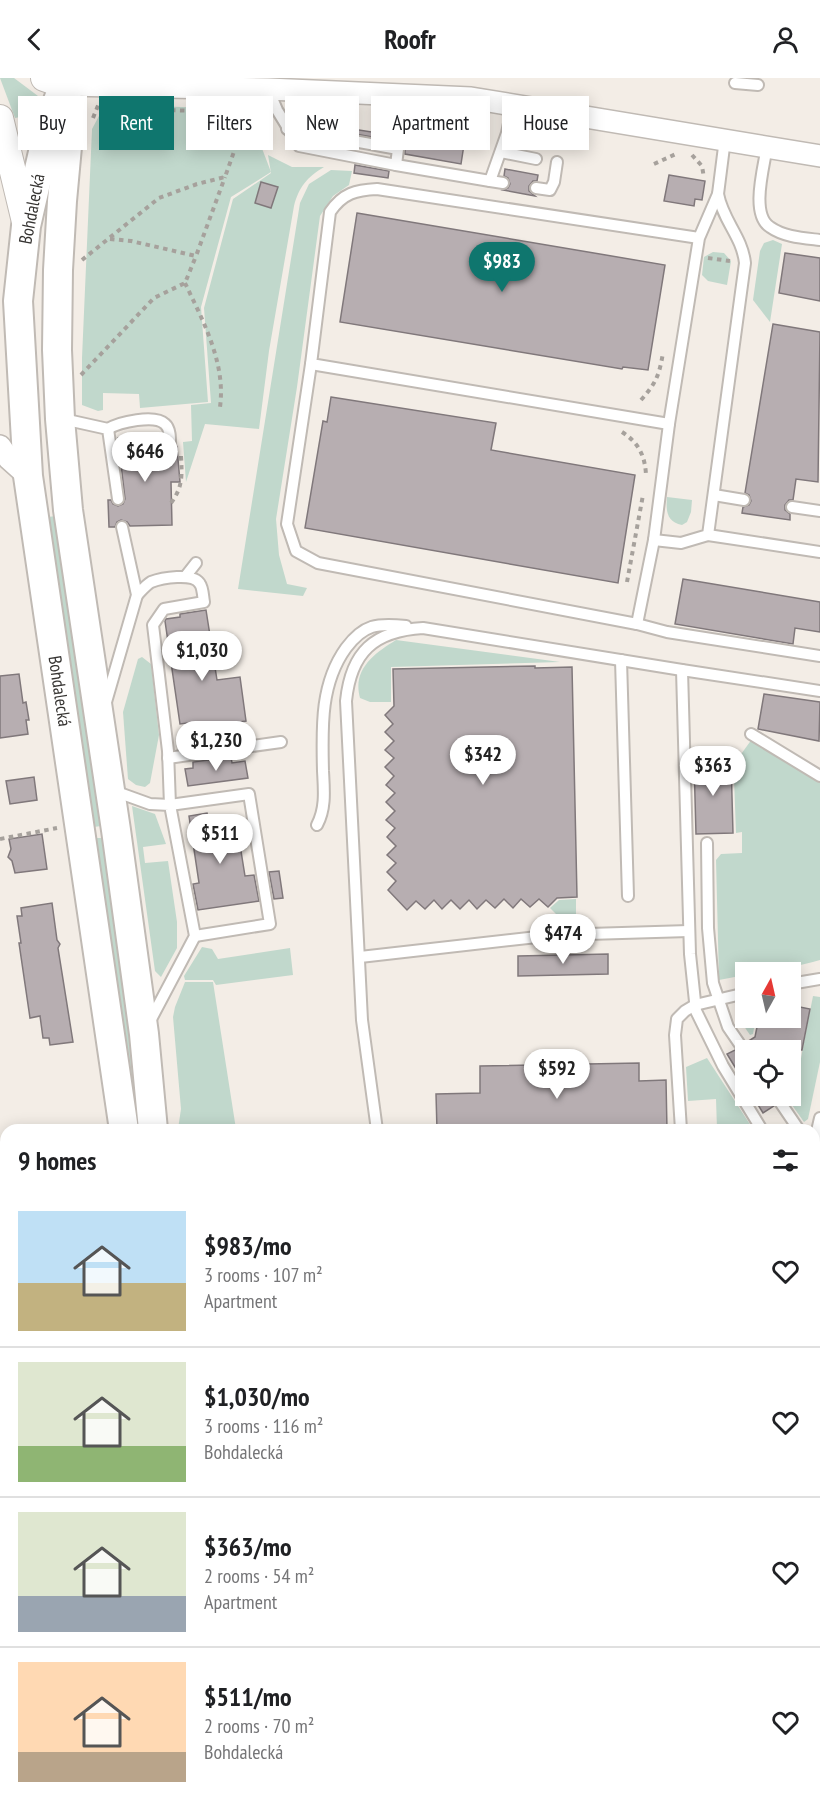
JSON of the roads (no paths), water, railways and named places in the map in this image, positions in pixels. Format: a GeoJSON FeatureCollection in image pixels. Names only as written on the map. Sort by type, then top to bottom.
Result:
{"type":"FeatureCollection","features":[{"type":"Feature","properties":{"kind":"main road","name":"Bohdalecká"},"geometry":{"type":"LineString","coordinates":[[58,80],[26,226],[18,301],[28,476],[123,1124]]}},
{"type":"Feature","properties":{"kind":"main road","name":"Bohdalecká"},"geometry":{"type":"LineString","coordinates":[[58,80],[69,125],[58,270],[57,350],[68,510],[144,1034],[152,1124]]}},
{"type":"Feature","properties":{"kind":"street"},"geometry":{"type":"LineString","coordinates":[[58,80],[471,98],[502,102]]}},
{"type":"Feature","properties":{"kind":"street"},"geometry":{"type":"LineString","coordinates":[[589,116],[820,156]]}},
{"type":"Feature","properties":{"kind":"street"},"geometry":{"type":"LineString","coordinates":[[0,118],[26,226]]}},
{"type":"Feature","properties":{"kind":"street"},"geometry":{"type":"LineString","coordinates":[[0,446],[9,459],[28,476]]}},
{"type":"Feature","properties":{"kind":"lane"},"geometry":{"type":"LineString","coordinates":[[735,83],[758,85]]}},
{"type":"Feature","properties":{"kind":"lane"},"geometry":{"type":"LineString","coordinates":[[268,89],[285,127]]}},
{"type":"Feature","properties":{"kind":"lane"},"geometry":{"type":"LineString","coordinates":[[637,624],[654,540],[669,424],[699,238],[718,194],[726,139]]}},
{"type":"Feature","properties":{"kind":"lane"},"geometry":{"type":"LineString","coordinates":[[359,142],[399,149],[396,165]]}},
{"type":"Feature","properties":{"kind":"lane"},"geometry":{"type":"LineString","coordinates":[[767,146],[758,211],[768,227],[788,235],[820,240]]}},
{"type":"Feature","properties":{"kind":"lane"},"geometry":{"type":"LineString","coordinates":[[490,181],[502,148]]}},
{"type":"Feature","properties":{"kind":"lane"},"geometry":{"type":"LineString","coordinates":[[319,150],[503,183]]}},
{"type":"Feature","properties":{"kind":"lane"},"geometry":{"type":"LineString","coordinates":[[501,152],[536,159]]}},
{"type":"Feature","properties":{"kind":"lane"},"geometry":{"type":"LineString","coordinates":[[536,189],[550,190],[554,182],[557,162]]}},
{"type":"Feature","properties":{"kind":"lane"},"geometry":{"type":"LineString","coordinates":[[699,238],[377,189],[362,190],[339,200],[330,212],[311,364],[287,524],[296,550],[318,563],[637,624],[667,632],[820,656]]}},
{"type":"Feature","properties":{"kind":"lane"},"geometry":{"type":"LineString","coordinates":[[708,535],[745,263],[738,237],[721,211],[718,194]]}},
{"type":"Feature","properties":{"kind":"lane"},"geometry":{"type":"LineString","coordinates":[[311,364],[669,424]]}},
{"type":"Feature","properties":{"kind":"lane"},"geometry":{"type":"LineString","coordinates":[[60,419],[108,429],[117,423],[157,420],[166,424],[169,430],[170,448]]}},
{"type":"Feature","properties":{"kind":"lane"},"geometry":{"type":"LineString","coordinates":[[108,429],[118,499]]}},
{"type":"Feature","properties":{"kind":"lane"},"geometry":{"type":"LineString","coordinates":[[714,495],[744,500]]}},
{"type":"Feature","properties":{"kind":"lane"},"geometry":{"type":"LineString","coordinates":[[792,507],[820,511]]}},
{"type":"Feature","properties":{"kind":"lane"},"geometry":{"type":"LineString","coordinates":[[100,723],[137,595],[122,527]]}},
{"type":"Feature","properties":{"kind":"lane"},"geometry":{"type":"LineString","coordinates":[[654,540],[681,543],[708,535],[820,552]]}},
{"type":"Feature","properties":{"kind":"lane"},"geometry":{"type":"LineString","coordinates":[[185,577],[196,563]]}},
{"type":"Feature","properties":{"kind":"lane"},"geometry":{"type":"LineString","coordinates":[[137,595],[149,583],[165,578],[185,577],[195,579],[201,584],[204,602],[164,609],[153,625],[168,758],[170,804],[195,936],[144,1034]]}},
{"type":"Feature","properties":{"kind":"lane"},"geometry":{"type":"LineString","coordinates":[[317,825],[324,807],[322,722],[326,687],[338,659],[354,638],[372,625],[388,624],[421,628],[820,691]]}},
{"type":"Feature","properties":{"kind":"lane"},"geometry":{"type":"LineString","coordinates":[[376,1124],[362,1020],[347,687],[352,671],[364,651],[381,637],[400,630],[421,628]]}},
{"type":"Feature","properties":{"kind":"lane"},"geometry":{"type":"LineString","coordinates":[[621,660],[628,896]]}},
{"type":"Feature","properties":{"kind":"lane"},"geometry":{"type":"LineString","coordinates":[[682,670],[689,931],[696,1011],[723,1065],[758,1124]]}},
{"type":"Feature","properties":{"kind":"lane"},"geometry":{"type":"LineString","coordinates":[[752,734],[820,776]]}},
{"type":"Feature","properties":{"kind":"lane"},"geometry":{"type":"LineString","coordinates":[[168,758],[281,742]]}},
{"type":"Feature","properties":{"kind":"lane"},"geometry":{"type":"LineString","coordinates":[[110,789],[150,804],[170,804],[249,794],[270,924],[195,936]]}},
{"type":"Feature","properties":{"kind":"lane"},"geometry":{"type":"LineString","coordinates":[[707,843],[708,928],[713,983],[728,1027],[737,1040]]}},
{"type":"Feature","properties":{"kind":"lane"},"geometry":{"type":"LineString","coordinates":[[360,957],[555,936],[689,931]]}},
{"type":"Feature","properties":{"kind":"lane"},"geometry":{"type":"LineString","coordinates":[[801,982],[820,979]]}},
{"type":"Feature","properties":{"kind":"lane"},"geometry":{"type":"LineString","coordinates":[[681,1124],[675,1035],[677,1019],[695,1005],[735,995]]}},
{"type":"Feature","properties":{"kind":"lane"},"geometry":{"type":"LineString","coordinates":[[783,1106],[795,1124]]}}]}
